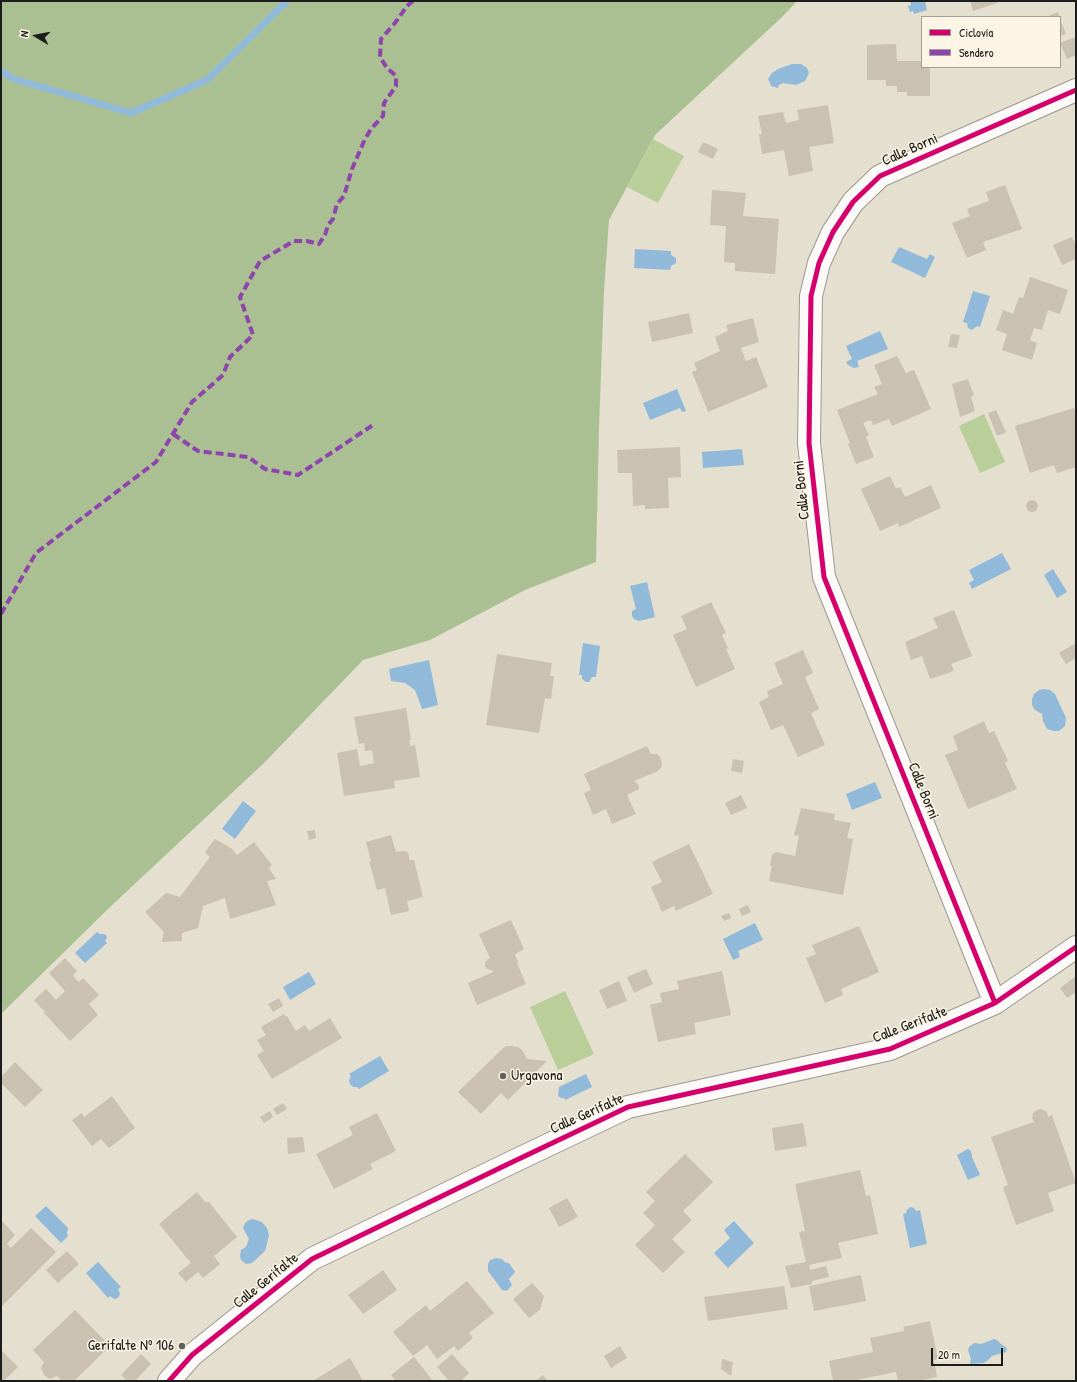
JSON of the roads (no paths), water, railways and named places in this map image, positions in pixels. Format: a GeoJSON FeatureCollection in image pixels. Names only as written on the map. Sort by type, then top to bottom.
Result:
{"type":"FeatureCollection","features":[{"type":"Feature","properties":{"kind":"street","name":"Calle Borni"},"geometry":{"type":"LineString","coordinates":[[995,1004],[824,576],[809,443],[812,296],[819,263],[833,232],[853,202],[880,176],[1076,90]]}},
{"type":"Feature","properties":{"kind":"street","name":"Calle Gerifalte"},"geometry":{"type":"LineString","coordinates":[[169,1381],[192,1355],[312,1259],[628,1107],[890,1049],[995,1004],[1076,947]]}},
{"type":"Feature","properties":{"kind":"water"},"geometry":{"type":"Polygon","coordinates":[[[910,1],[925,1],[927,10],[914,14],[913,11],[910,12],[908,6],[911,5],[910,1]]]}},
{"type":"Feature","properties":{"kind":"water"},"geometry":{"type":"Polygon","coordinates":[[[792,64],[801,64],[807,68],[809,73],[805,81],[796,85],[783,83],[779,85],[778,88],[771,86],[768,79],[772,73],[792,64]]]}},
{"type":"Feature","properties":{"kind":"water"},"geometry":{"type":"Polygon","coordinates":[[[899,247],[927,259],[930,254],[935,257],[925,278],[891,262],[899,247]]]}},
{"type":"Feature","properties":{"kind":"water"},"geometry":{"type":"Polygon","coordinates":[[[635,249],[671,251],[671,255],[676,258],[676,263],[671,266],[670,270],[634,268],[635,249]]]}},
{"type":"Feature","properties":{"kind":"water"},"geometry":{"type":"Polygon","coordinates":[[[973,291],[990,296],[980,327],[977,326],[972,330],[968,328],[967,323],[963,322],[973,291]]]}},
{"type":"Feature","properties":{"kind":"water"},"geometry":{"type":"Polygon","coordinates":[[[880,331],[888,349],[857,361],[859,367],[854,368],[848,365],[846,362],[852,359],[846,346],[880,331]]]}},
{"type":"Feature","properties":{"kind":"water"},"geometry":{"type":"Polygon","coordinates":[[[677,389],[686,411],[682,412],[680,408],[650,420],[643,403],[677,389]]]}},
{"type":"Feature","properties":{"kind":"water"},"geometry":{"type":"Polygon","coordinates":[[[742,449],[744,465],[703,468],[702,452],[742,449]]]}},
{"type":"Feature","properties":{"kind":"water"},"geometry":{"type":"Polygon","coordinates":[[[1002,553],[1011,569],[972,589],[969,583],[974,580],[969,570],[1002,553]]]}},
{"type":"Feature","properties":{"kind":"water"},"geometry":{"type":"Polygon","coordinates":[[[1053,569],[1067,592],[1057,598],[1044,575],[1053,569]]]}},
{"type":"Feature","properties":{"kind":"water"},"geometry":{"type":"Polygon","coordinates":[[[647,582],[655,617],[639,621],[634,619],[632,616],[632,611],[636,609],[630,586],[647,582]]]}},
{"type":"Feature","properties":{"kind":"water"},"geometry":{"type":"Polygon","coordinates":[[[583,643],[600,646],[596,677],[592,677],[589,682],[582,679],[582,675],[579,675],[583,643]]]}},
{"type":"Feature","properties":{"kind":"water"},"geometry":{"type":"Polygon","coordinates":[[[429,660],[438,705],[422,709],[415,690],[405,683],[391,681],[389,669],[429,660]]]}},
{"type":"Feature","properties":{"kind":"water"},"geometry":{"type":"Polygon","coordinates":[[[1039,690],[1050,690],[1055,694],[1066,718],[1065,726],[1059,731],[1047,729],[1043,721],[1042,714],[1035,710],[1032,705],[1034,694],[1039,690]]]}},
{"type":"Feature","properties":{"kind":"water"},"geometry":{"type":"Polygon","coordinates":[[[875,782],[882,798],[852,810],[846,794],[875,782]]]}},
{"type":"Feature","properties":{"kind":"water"},"geometry":{"type":"Polygon","coordinates":[[[243,801],[256,811],[235,839],[222,829],[243,801]]]}},
{"type":"Feature","properties":{"kind":"water"},"geometry":{"type":"Polygon","coordinates":[[[755,923],[763,940],[738,951],[740,957],[733,960],[723,939],[755,923]]]}},
{"type":"Feature","properties":{"kind":"water"},"geometry":{"type":"Polygon","coordinates":[[[97,932],[106,935],[107,938],[105,941],[107,943],[85,963],[75,953],[97,932]]]}},
{"type":"Feature","properties":{"kind":"water"},"geometry":{"type":"Polygon","coordinates":[[[309,972],[316,984],[290,1000],[283,987],[309,972]]]}},
{"type":"Feature","properties":{"kind":"water"},"geometry":{"type":"Polygon","coordinates":[[[380,1056],[389,1071],[359,1089],[357,1087],[353,1087],[350,1084],[349,1080],[351,1076],[349,1074],[380,1056]]]}},
{"type":"Feature","properties":{"kind":"water"},"geometry":{"type":"Polygon","coordinates":[[[586,1074],[592,1087],[565,1100],[564,1098],[558,1096],[559,1087],[586,1074]]]}},
{"type":"Feature","properties":{"kind":"water"},"geometry":{"type":"Polygon","coordinates":[[[968,1149],[971,1151],[980,1175],[968,1180],[957,1155],[968,1149]]]}},
{"type":"Feature","properties":{"kind":"water"},"geometry":{"type":"Polygon","coordinates":[[[46,1206],[68,1228],[68,1236],[61,1243],[35,1216],[46,1206]]]}},
{"type":"Feature","properties":{"kind":"water"},"geometry":{"type":"Polygon","coordinates":[[[910,1207],[914,1208],[916,1211],[920,1210],[927,1244],[910,1248],[903,1214],[906,1213],[910,1207]]]}},
{"type":"Feature","properties":{"kind":"water"},"geometry":{"type":"Polygon","coordinates":[[[253,1219],[262,1222],[267,1228],[269,1235],[265,1251],[252,1263],[246,1264],[241,1260],[240,1256],[241,1250],[246,1247],[249,1239],[243,1228],[245,1223],[253,1219]]]}},
{"type":"Feature","properties":{"kind":"water"},"geometry":{"type":"Polygon","coordinates":[[[734,1221],[754,1243],[728,1268],[714,1253],[730,1238],[724,1230],[734,1221]]]}},
{"type":"Feature","properties":{"kind":"water"},"geometry":{"type":"Polygon","coordinates":[[[496,1258],[502,1259],[506,1263],[509,1263],[515,1272],[509,1279],[512,1285],[507,1291],[502,1290],[488,1271],[488,1264],[490,1260],[496,1258]]]}},
{"type":"Feature","properties":{"kind":"water"},"geometry":{"type":"Polygon","coordinates":[[[98,1262],[121,1287],[118,1289],[120,1294],[118,1298],[114,1299],[110,1296],[108,1298],[86,1273],[98,1262]]]}},
{"type":"Feature","properties":{"kind":"water"},"geometry":{"type":"Polygon","coordinates":[[[994,1339],[1007,1348],[1006,1352],[992,1356],[983,1363],[971,1364],[968,1350],[969,1347],[974,1343],[981,1344],[994,1339]]]}},
{"type":"Feature","properties":{"kind":"waterway"},"geometry":{"type":"LineString","coordinates":[[1,71],[14,79],[131,113],[207,80],[287,1]]}},
{"type":"Feature","properties":{"kind":"place","name":"Urgavona"},"geometry":{"type":"Point","coordinates":[503,1076]}},
{"type":"Feature","properties":{"kind":"place","name":"Gerifalte Nº 106"},"geometry":{"type":"Point","coordinates":[182,1346]}}]}
